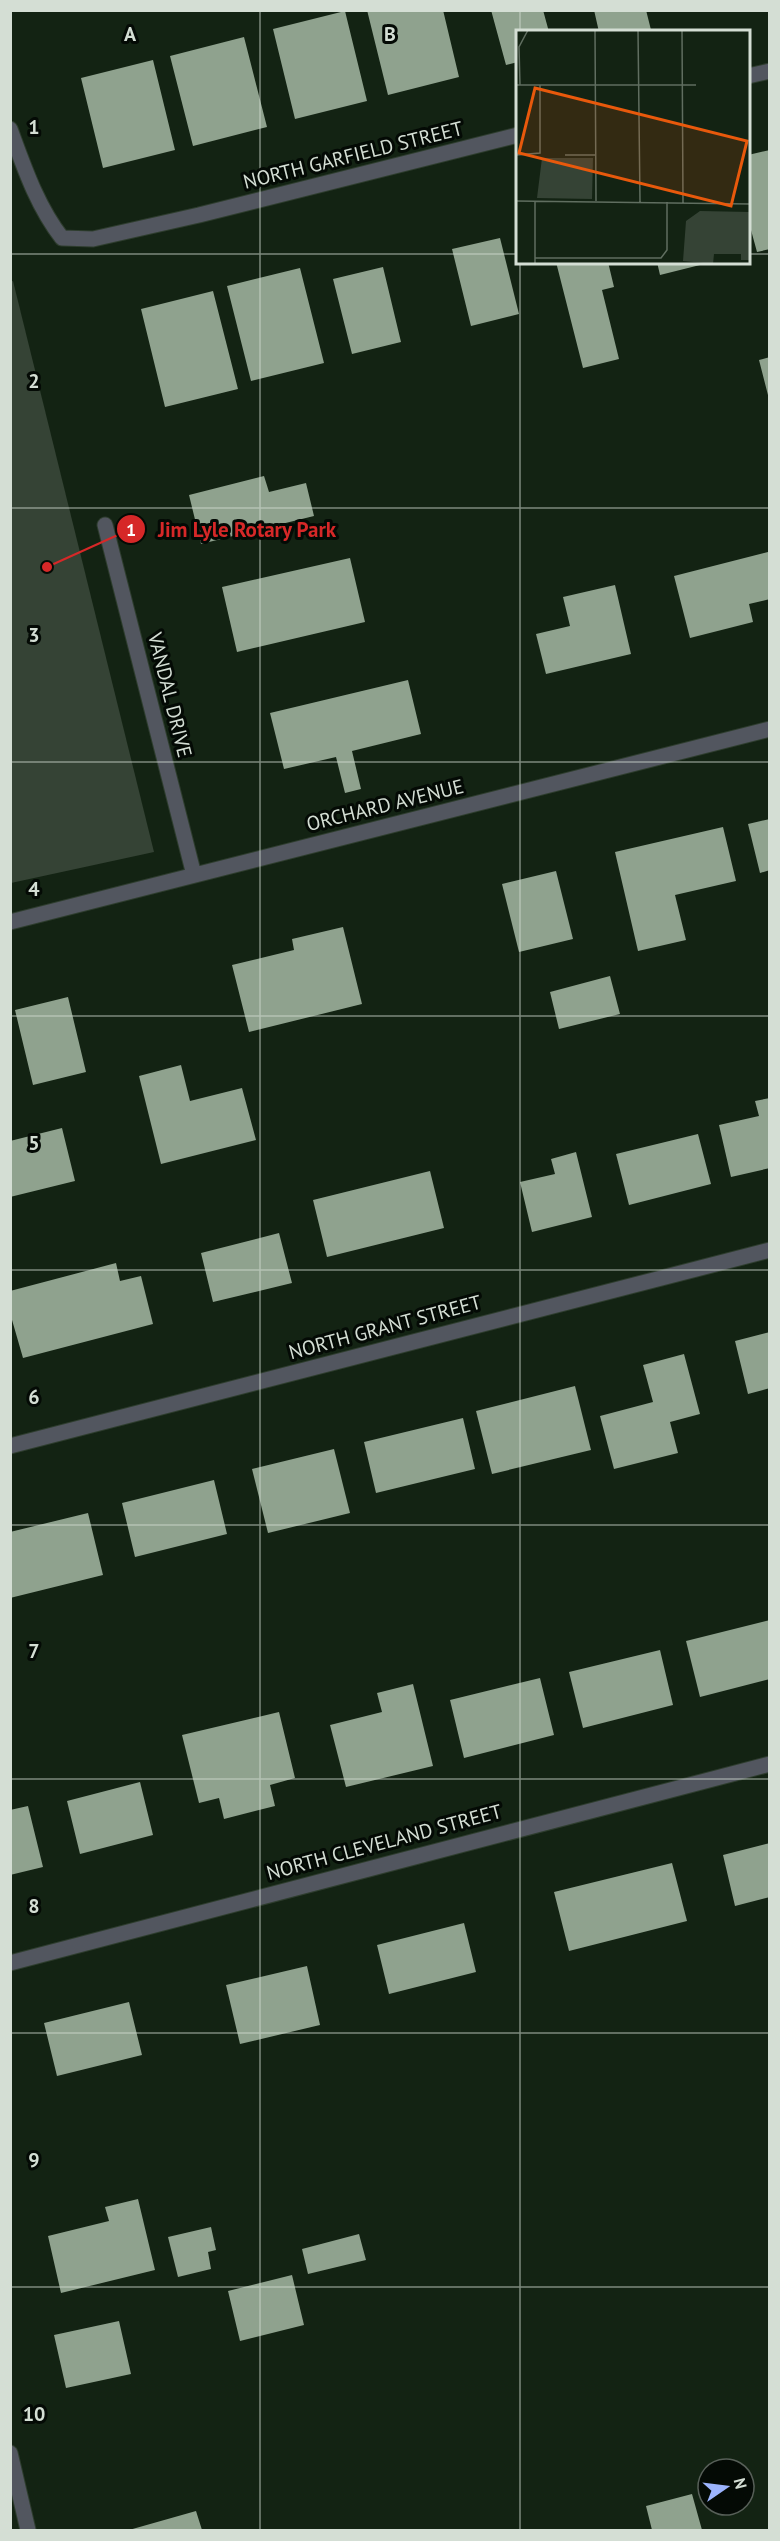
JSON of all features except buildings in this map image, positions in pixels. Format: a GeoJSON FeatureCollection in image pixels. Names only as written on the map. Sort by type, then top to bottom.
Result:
{"type":"FeatureCollection","features":[{"type":"Feature","properties":{"kind":"street"},"geometry":{"type":"LineString","coordinates":[[750,76],[770,71]]}},
{"type":"Feature","properties":{"kind":"street","name":"NORTH GARFIELD STREET"},"geometry":{"type":"LineString","coordinates":[[10,129],[25,170],[50,222],[62,238],[93,239],[199,215],[516,136]]}},
{"type":"Feature","properties":{"kind":"street","name":"VANDAL DRIVE"},"geometry":{"type":"LineString","coordinates":[[105,525],[194,875]]}},
{"type":"Feature","properties":{"kind":"street","name":"ORCHARD AVENUE"},"geometry":{"type":"LineString","coordinates":[[10,922],[770,729]]}},
{"type":"Feature","properties":{"kind":"street","name":"NORTH GRANT STREET"},"geometry":{"type":"LineString","coordinates":[[10,1446],[770,1250]]}},
{"type":"Feature","properties":{"kind":"street","name":"NORTH CLEVELAND STREET"},"geometry":{"type":"LineString","coordinates":[[10,1963],[770,1764]]}},
{"type":"Feature","properties":{"kind":"street"},"geometry":{"type":"LineString","coordinates":[[10,2453],[28,2530]]}},
{"type":"Feature","properties":{"kind":"green space"},"geometry":{"type":"Polygon","coordinates":[[[13,281],[154,852],[11,883],[10,282],[13,281]]]}},
{"type":"Feature","properties":{"kind":"place","name":"Jim Lyle Rotary Park"},"geometry":{"type":"Point","coordinates":[47,567]}}]}
